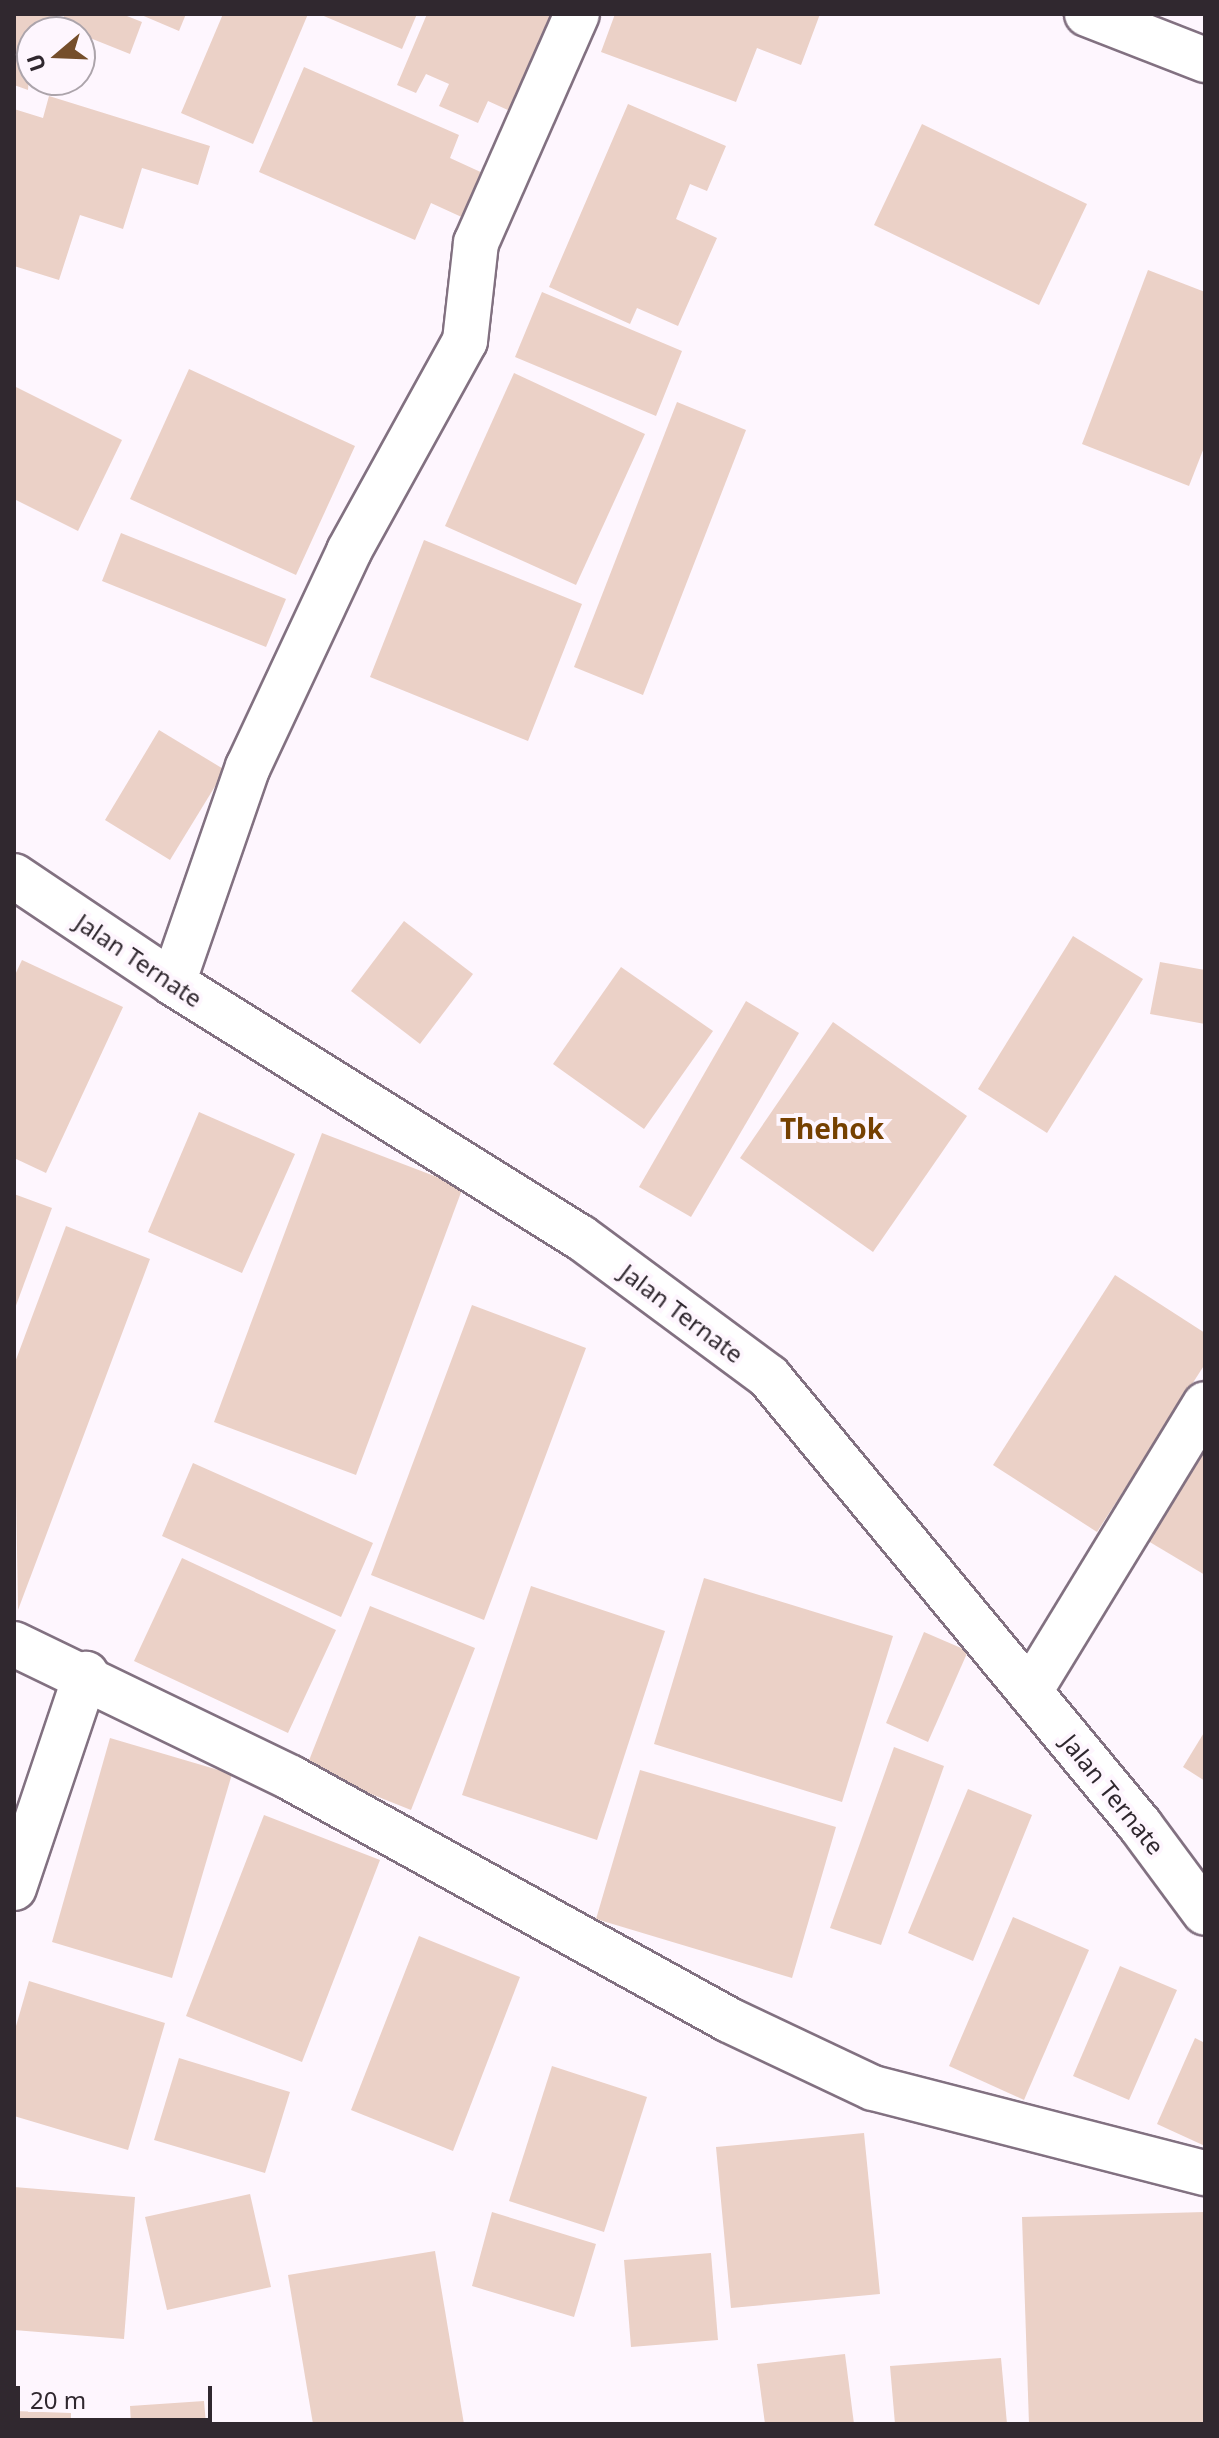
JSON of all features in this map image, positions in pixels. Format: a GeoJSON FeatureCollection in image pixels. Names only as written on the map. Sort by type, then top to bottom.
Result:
{"type":"FeatureCollection","features":[{"type":"Feature","properties":{"kind":"street"},"geometry":{"type":"LineString","coordinates":[[173,983],[248,767],[349,551],[465,341],[476,243],[577,14]]}},
{"type":"Feature","properties":{"kind":"street"},"geometry":{"type":"LineString","coordinates":[[1087,14],[1205,60]]}},
{"type":"Feature","properties":{"kind":"street","name":"Jalan Ternate"},"geometry":{"type":"LineString","coordinates":[[14,876],[173,983],[580,1237],[769,1377],[1030,1691],[1205,1913]]}},
{"type":"Feature","properties":{"kind":"street"},"geometry":{"type":"LineString","coordinates":[[1030,1691],[1205,1404]]}},
{"type":"Feature","properties":{"kind":"street"},"geometry":{"type":"LineString","coordinates":[[14,1644],[86,1674],[388,1830],[729,2020],[873,2088],[1205,2173]]}},
{"type":"Feature","properties":{"kind":"street"},"geometry":{"type":"LineString","coordinates":[[14,1888],[86,1674]]}},
{"type":"Feature","properties":{"kind":"building"},"geometry":{"type":"Polygon","coordinates":[[[14,14],[56,14],[16,16],[14,85],[14,14]]]}},
{"type":"Feature","properties":{"kind":"building"},"geometry":{"type":"Polygon","coordinates":[[[122,14],[142,22],[130,54],[96,40],[96,16],[64,16],[122,14]]]}},
{"type":"Feature","properties":{"kind":"building"},"geometry":{"type":"Polygon","coordinates":[[[139,14],[186,14],[179,31],[139,14]]]}},
{"type":"Feature","properties":{"kind":"building"},"geometry":{"type":"Polygon","coordinates":[[[223,14],[308,14],[253,144],[181,113],[223,14]]]}},
{"type":"Feature","properties":{"kind":"building"},"geometry":{"type":"Polygon","coordinates":[[[319,14],[417,14],[402,49],[319,14]]]}},
{"type":"Feature","properties":{"kind":"building"},"geometry":{"type":"Polygon","coordinates":[[[427,14],[562,14],[519,115],[488,101],[478,123],[439,106],[449,84],[426,74],[416,93],[397,85],[427,14]]]}},
{"type":"Feature","properties":{"kind":"building"},"geometry":{"type":"Polygon","coordinates":[[[615,14],[820,14],[801,65],[757,48],[736,102],[601,52],[615,14]]]}},
{"type":"Feature","properties":{"kind":"building"},"geometry":{"type":"Polygon","coordinates":[[[304,67],[459,135],[450,158],[498,180],[479,225],[431,203],[415,240],[259,172],[304,67]]]}},
{"type":"Feature","properties":{"kind":"building"},"geometry":{"type":"Polygon","coordinates":[[[49,96],[210,146],[198,185],[142,168],[123,229],[80,215],[59,280],[14,266],[14,109],[43,118],[49,96]]]}},
{"type":"Feature","properties":{"kind":"building"},"geometry":{"type":"Polygon","coordinates":[[[628,104],[726,146],[707,191],[690,184],[676,219],[717,238],[678,326],[637,308],[630,324],[549,287],[628,104]]]}},
{"type":"Feature","properties":{"kind":"building"},"geometry":{"type":"Polygon","coordinates":[[[922,124],[1087,204],[1039,305],[874,225],[922,124]]]}},
{"type":"Feature","properties":{"kind":"building"},"geometry":{"type":"Polygon","coordinates":[[[1148,270],[1205,292],[1205,445],[1189,486],[1082,444],[1148,270]]]}},
{"type":"Feature","properties":{"kind":"building"},"geometry":{"type":"Polygon","coordinates":[[[542,292],[682,351],[656,416],[515,357],[542,292]]]}},
{"type":"Feature","properties":{"kind":"building"},"geometry":{"type":"Polygon","coordinates":[[[189,369],[355,446],[296,575],[130,499],[189,369]]]}},
{"type":"Feature","properties":{"kind":"building"},"geometry":{"type":"Polygon","coordinates":[[[514,373],[645,434],[576,585],[445,526],[514,373]]]}},
{"type":"Feature","properties":{"kind":"building"},"geometry":{"type":"Polygon","coordinates":[[[14,386],[122,440],[78,531],[14,499],[14,386]]]}},
{"type":"Feature","properties":{"kind":"building"},"geometry":{"type":"Polygon","coordinates":[[[677,402],[746,430],[643,695],[574,667],[677,402]]]}},
{"type":"Feature","properties":{"kind":"building"},"geometry":{"type":"Polygon","coordinates":[[[121,533],[286,599],[266,647],[102,581],[121,533]]]}},
{"type":"Feature","properties":{"kind":"building"},"geometry":{"type":"Polygon","coordinates":[[[424,540],[582,604],[528,741],[370,677],[424,540]]]}},
{"type":"Feature","properties":{"kind":"building"},"geometry":{"type":"Polygon","coordinates":[[[159,730],[225,770],[170,860],[105,820],[159,730]]]}},
{"type":"Feature","properties":{"kind":"building"},"geometry":{"type":"Polygon","coordinates":[[[404,921],[473,974],[420,1044],[351,991],[404,921]]]}},
{"type":"Feature","properties":{"kind":"building"},"geometry":{"type":"Polygon","coordinates":[[[1073,936],[1143,979],[1047,1133],[978,1089],[1073,936]]]}},
{"type":"Feature","properties":{"kind":"building"},"geometry":{"type":"Polygon","coordinates":[[[22,960],[123,1007],[46,1173],[14,1158],[14,977],[22,960]]]}},
{"type":"Feature","properties":{"kind":"building"},"geometry":{"type":"Polygon","coordinates":[[[1160,962],[1205,970],[1205,1024],[1150,1014],[1160,962]]]}},
{"type":"Feature","properties":{"kind":"building"},"geometry":{"type":"Polygon","coordinates":[[[621,967],[713,1031],[644,1129],[553,1064],[621,967]]]}},
{"type":"Feature","properties":{"kind":"building"},"geometry":{"type":"Polygon","coordinates":[[[746,1001],[799,1033],[691,1217],[639,1187],[746,1001]]]}},
{"type":"Feature","properties":{"kind":"building"},"geometry":{"type":"Polygon","coordinates":[[[833,1022],[967,1116],[873,1252],[740,1158],[833,1022]]]}},
{"type":"Feature","properties":{"kind":"building"},"geometry":{"type":"Polygon","coordinates":[[[199,1112],[295,1154],[242,1273],[148,1232],[199,1112]]]}},
{"type":"Feature","properties":{"kind":"building"},"geometry":{"type":"Polygon","coordinates":[[[322,1133],[463,1187],[356,1475],[214,1422],[322,1133]]]}},
{"type":"Feature","properties":{"kind":"building"},"geometry":{"type":"Polygon","coordinates":[[[14,1194],[52,1208],[14,1311],[14,1194]]]}},
{"type":"Feature","properties":{"kind":"building"},"geometry":{"type":"Polygon","coordinates":[[[66,1226],[150,1259],[18,1610],[14,1365],[66,1226]]]}},
{"type":"Feature","properties":{"kind":"building"},"geometry":{"type":"Polygon","coordinates":[[[1115,1275],[1205,1333],[1205,1364],[1097,1532],[993,1465],[1115,1275]]]}},
{"type":"Feature","properties":{"kind":"building"},"geometry":{"type":"Polygon","coordinates":[[[472,1305],[586,1348],[484,1620],[371,1575],[472,1305]]]}},
{"type":"Feature","properties":{"kind":"building"},"geometry":{"type":"Polygon","coordinates":[[[1205,1433],[1205,1575],[1143,1538],[1205,1433]]]}},
{"type":"Feature","properties":{"kind":"building"},"geometry":{"type":"Polygon","coordinates":[[[193,1463],[373,1543],[341,1617],[162,1536],[193,1463]]]}},
{"type":"Feature","properties":{"kind":"building"},"geometry":{"type":"Polygon","coordinates":[[[182,1558],[336,1630],[288,1733],[134,1661],[182,1558]]]}},
{"type":"Feature","properties":{"kind":"building"},"geometry":{"type":"Polygon","coordinates":[[[704,1578],[893,1636],[842,1802],[654,1744],[704,1578]]]}},
{"type":"Feature","properties":{"kind":"building"},"geometry":{"type":"Polygon","coordinates":[[[531,1586],[665,1631],[597,1840],[462,1795],[531,1586]]]}},
{"type":"Feature","properties":{"kind":"building"},"geometry":{"type":"Polygon","coordinates":[[[370,1606],[475,1648],[411,1810],[306,1768],[370,1606]]]}},
{"type":"Feature","properties":{"kind":"building"},"geometry":{"type":"Polygon","coordinates":[[[924,1632],[968,1651],[928,1742],[886,1723],[924,1632]]]}},
{"type":"Feature","properties":{"kind":"building"},"geometry":{"type":"Polygon","coordinates":[[[1205,1731],[1205,1781],[1183,1767],[1205,1731]]]}},
{"type":"Feature","properties":{"kind":"building"},"geometry":{"type":"Polygon","coordinates":[[[110,1738],[232,1774],[172,1978],[52,1942],[110,1738]]]}},
{"type":"Feature","properties":{"kind":"building"},"geometry":{"type":"Polygon","coordinates":[[[894,1747],[944,1766],[881,1945],[830,1928],[894,1747]]]}},
{"type":"Feature","properties":{"kind":"building"},"geometry":{"type":"Polygon","coordinates":[[[640,1770],[836,1827],[792,1978],[596,1919],[640,1770]]]}},
{"type":"Feature","properties":{"kind":"building"},"geometry":{"type":"Polygon","coordinates":[[[968,1789],[1032,1815],[973,1961],[908,1933],[968,1789]]]}},
{"type":"Feature","properties":{"kind":"building"},"geometry":{"type":"Polygon","coordinates":[[[264,1815],[380,1860],[302,2062],[186,2016],[264,1815]]]}},
{"type":"Feature","properties":{"kind":"building"},"geometry":{"type":"Polygon","coordinates":[[[1013,1917],[1089,1950],[1024,2100],[949,2066],[1013,1917]]]}},
{"type":"Feature","properties":{"kind":"building"},"geometry":{"type":"Polygon","coordinates":[[[419,1936],[520,1977],[453,2151],[351,2110],[419,1936]]]}},
{"type":"Feature","properties":{"kind":"building"},"geometry":{"type":"Polygon","coordinates":[[[1120,1966],[1177,1990],[1129,2100],[1073,2076],[1120,1966]]]}},
{"type":"Feature","properties":{"kind":"building"},"geometry":{"type":"Polygon","coordinates":[[[29,1981],[165,2023],[128,2150],[14,2116],[14,2033],[29,1981]]]}},
{"type":"Feature","properties":{"kind":"building"},"geometry":{"type":"Polygon","coordinates":[[[1195,2038],[1205,2043],[1205,2146],[1157,2124],[1195,2038]]]}},
{"type":"Feature","properties":{"kind":"building"},"geometry":{"type":"Polygon","coordinates":[[[179,2058],[290,2092],[265,2173],[154,2140],[179,2058]]]}},
{"type":"Feature","properties":{"kind":"building"},"geometry":{"type":"Polygon","coordinates":[[[552,2066],[647,2097],[604,2232],[509,2201],[552,2066]]]}},
{"type":"Feature","properties":{"kind":"building"},"geometry":{"type":"Polygon","coordinates":[[[864,2133],[880,2294],[731,2308],[716,2147],[864,2133]]]}},
{"type":"Feature","properties":{"kind":"building"},"geometry":{"type":"Polygon","coordinates":[[[14,2187],[135,2197],[124,2339],[14,2330],[14,2187]]]}},
{"type":"Feature","properties":{"kind":"building"},"geometry":{"type":"Polygon","coordinates":[[[250,2194],[271,2287],[167,2310],[145,2217],[250,2194]]]}},
{"type":"Feature","properties":{"kind":"building"},"geometry":{"type":"Polygon","coordinates":[[[492,2212],[596,2244],[574,2317],[472,2286],[492,2212]]]}},
{"type":"Feature","properties":{"kind":"building"},"geometry":{"type":"Polygon","coordinates":[[[1205,2212],[1205,2424],[1029,2424],[1022,2217],[1205,2212]]]}},
{"type":"Feature","properties":{"kind":"building"},"geometry":{"type":"Polygon","coordinates":[[[435,2251],[464,2424],[313,2424],[288,2275],[435,2251]]]}},
{"type":"Feature","properties":{"kind":"building"},"geometry":{"type":"Polygon","coordinates":[[[711,2253],[718,2340],[631,2347],[624,2260],[711,2253]]]}},
{"type":"Feature","properties":{"kind":"building"},"geometry":{"type":"Polygon","coordinates":[[[845,2354],[854,2424],[765,2424],[757,2364],[845,2354]]]}},
{"type":"Feature","properties":{"kind":"building"},"geometry":{"type":"Polygon","coordinates":[[[1001,2358],[1007,2424],[895,2424],[890,2366],[1001,2358]]]}},
{"type":"Feature","properties":{"kind":"building"},"geometry":{"type":"Polygon","coordinates":[[[204,2401],[206,2424],[131,2424],[130,2406],[204,2401]]]}},
{"type":"Feature","properties":{"kind":"building"},"geometry":{"type":"Polygon","coordinates":[[[14,2411],[71,2413],[71,2424],[14,2424],[14,2411]]]}},
{"type":"Feature","properties":{"kind":"district","name":"Thehok"},"geometry":{"type":"Point","coordinates":[832,1128]}}]}
